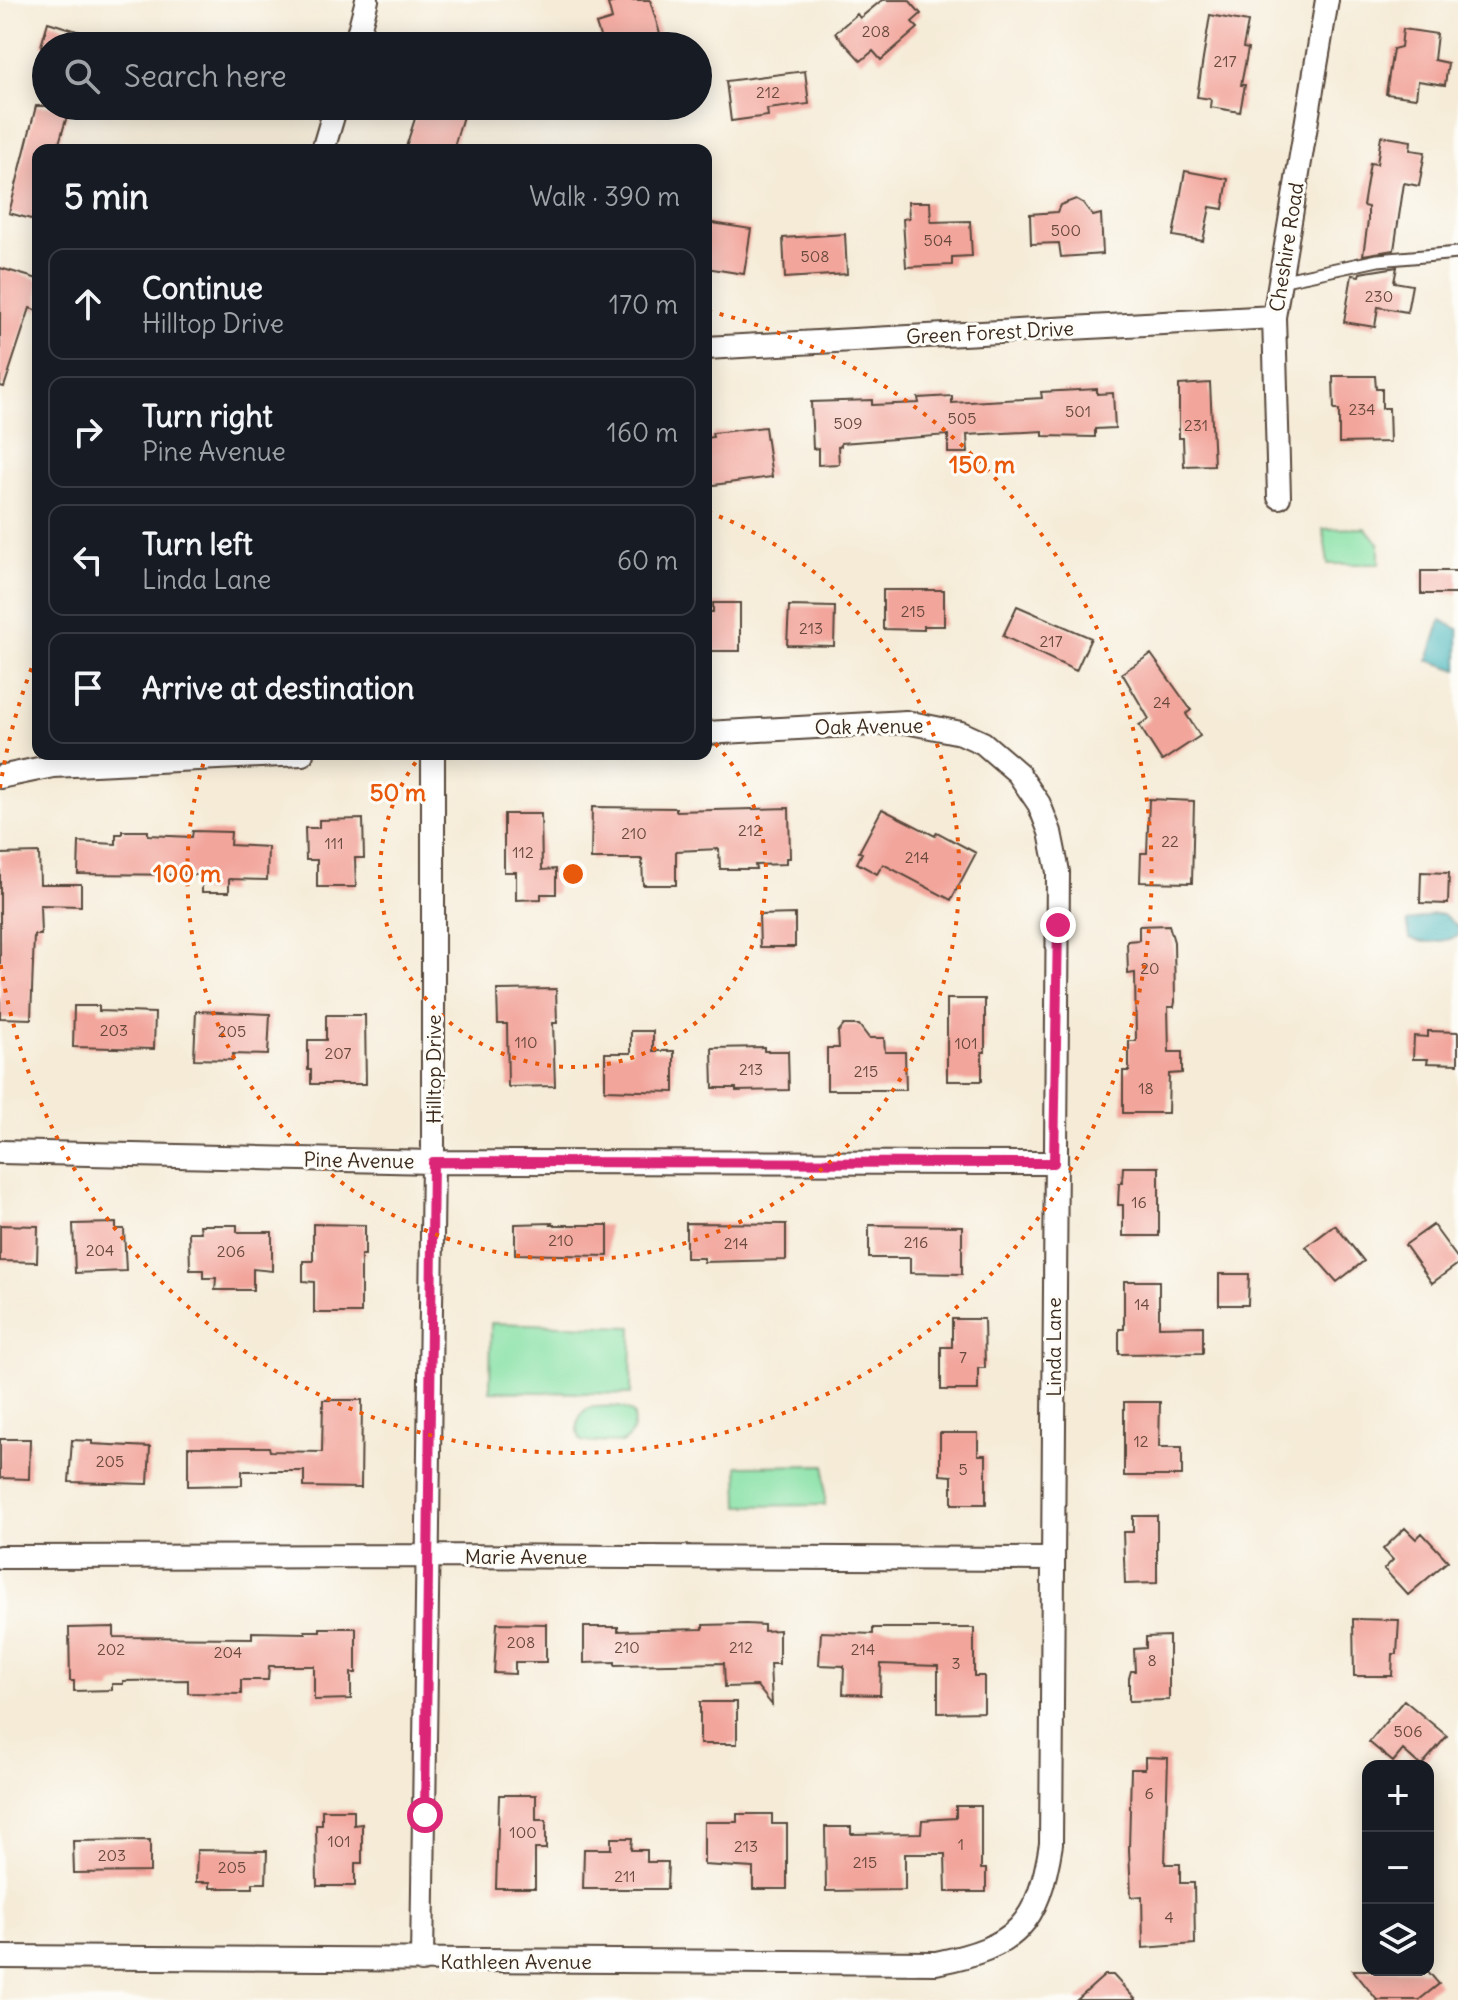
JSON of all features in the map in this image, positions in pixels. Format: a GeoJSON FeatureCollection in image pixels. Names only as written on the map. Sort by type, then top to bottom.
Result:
{"type":"FeatureCollection","features":[{"type":"Feature","properties":{"kind":"street"},"geometry":{"type":"LineString","coordinates":[[359,32],[367,0]]}},
{"type":"Feature","properties":{"kind":"street","name":"Cheshire Road"},"geometry":{"type":"LineString","coordinates":[[1279,497],[1274,317],[1327,0]]}},
{"type":"Feature","properties":{"kind":"street"},"geometry":{"type":"LineString","coordinates":[[325,144],[332,120]]}},
{"type":"Feature","properties":{"kind":"street","name":"Green Forest Drive"},"geometry":{"type":"LineString","coordinates":[[712,348],[1274,317]]}},
{"type":"Feature","properties":{"kind":"street","name":"Oak Avenue"},"geometry":{"type":"LineString","coordinates":[[712,733],[901,722],[921,724],[961,733],[983,743],[1018,773]]}},
{"type":"Feature","properties":{"kind":"street"},"geometry":{"type":"LineString","coordinates":[[0,777],[53,766],[130,760]]}},
{"type":"Feature","properties":{"kind":"street","name":"Hilltop Drive"},"geometry":{"type":"LineString","coordinates":[[422,1961],[433,1162],[433,760]]}},
{"type":"Feature","properties":{"kind":"street","name":"Linda Lane"},"geometry":{"type":"LineString","coordinates":[[1018,773],[1039,804],[1050,832],[1058,872],[1051,1844],[1045,1882],[1035,1907],[1023,1925]]}},
{"type":"Feature","properties":{"kind":"street","name":"Pine Avenue"},"geometry":{"type":"LineString","coordinates":[[0,1152],[433,1162],[1054,1163]]}},
{"type":"Feature","properties":{"kind":"street","name":"Marie Avenue"},"geometry":{"type":"LineString","coordinates":[[0,1557],[1052,1559]]}},
{"type":"Feature","properties":{"kind":"street","name":"Kathleen Avenue"},"geometry":{"type":"LineString","coordinates":[[0,1957],[936,1963],[998,1946],[1023,1925]]}},
{"type":"Feature","properties":{"kind":"lane"},"geometry":{"type":"LineString","coordinates":[[1280,281],[1378,260],[1458,253]]}},
{"type":"Feature","properties":{"kind":"green space"},"geometry":{"type":"Polygon","coordinates":[[[1365,528],[1379,543],[1379,564],[1328,564],[1323,529],[1365,528]]]}},
{"type":"Feature","properties":{"kind":"green space"},"geometry":{"type":"Polygon","coordinates":[[[491,1323],[632,1327],[631,1394],[490,1391],[491,1323]]]}},
{"type":"Feature","properties":{"kind":"green space"},"geometry":{"type":"Polygon","coordinates":[[[614,1406],[630,1411],[634,1419],[629,1438],[622,1443],[584,1442],[580,1439],[579,1420],[583,1412],[591,1407],[614,1406]]]}},
{"type":"Feature","properties":{"kind":"green space"},"geometry":{"type":"Polygon","coordinates":[[[825,1465],[825,1505],[739,1506],[738,1466],[825,1465]]]}},
{"type":"Feature","properties":{"kind":"water"},"geometry":{"type":"Polygon","coordinates":[[[1441,620],[1458,629],[1458,670],[1428,660],[1441,620]]]}},
{"type":"Feature","properties":{"kind":"water"},"geometry":{"type":"Polygon","coordinates":[[[1443,914],[1458,927],[1458,936],[1434,942],[1410,938],[1407,922],[1443,914]]]}},
{"type":"Feature","properties":{"kind":"building"},"geometry":{"type":"Polygon","coordinates":[[[622,0],[650,0],[659,32],[599,32],[596,24],[612,19],[608,4],[622,0]]]}},
{"type":"Feature","properties":{"kind":"building"},"geometry":{"type":"Polygon","coordinates":[[[882,0],[909,0],[921,14],[912,22],[918,28],[881,60],[873,51],[861,61],[835,33],[857,14],[860,18],[882,0]]]}},
{"type":"Feature","properties":{"kind":"building"},"geometry":{"type":"Polygon","coordinates":[[[1210,15],[1248,22],[1243,48],[1248,49],[1241,85],[1245,85],[1240,112],[1210,107],[1211,99],[1197,97],[1210,15]]]}},
{"type":"Feature","properties":{"kind":"building"},"geometry":{"type":"Polygon","coordinates":[[[48,22],[80,32],[45,32],[48,22]]]}},
{"type":"Feature","properties":{"kind":"building"},"geometry":{"type":"Polygon","coordinates":[[[1403,29],[1437,34],[1434,60],[1448,63],[1445,85],[1418,81],[1416,98],[1386,94],[1393,49],[1401,47],[1403,29]]]}},
{"type":"Feature","properties":{"kind":"building"},"geometry":{"type":"Polygon","coordinates":[[[805,71],[809,104],[767,109],[768,116],[731,121],[726,81],[805,71]]]}},
{"type":"Feature","properties":{"kind":"building"},"geometry":{"type":"Polygon","coordinates":[[[32,120],[66,120],[59,144],[32,144],[32,219],[9,213],[32,120]]]}},
{"type":"Feature","properties":{"kind":"building"},"geometry":{"type":"Polygon","coordinates":[[[415,120],[462,120],[455,144],[407,144],[415,120]]]}},
{"type":"Feature","properties":{"kind":"building"},"geometry":{"type":"Polygon","coordinates":[[[1381,136],[1411,141],[1410,150],[1425,152],[1419,186],[1404,183],[1394,250],[1363,255],[1368,207],[1363,206],[1370,163],[1377,164],[1381,136]]]}},
{"type":"Feature","properties":{"kind":"building"},"geometry":{"type":"Polygon","coordinates":[[[1185,171],[1228,179],[1223,209],[1210,207],[1203,241],[1173,236],[1185,171]]]}},
{"type":"Feature","properties":{"kind":"building"},"geometry":{"type":"Polygon","coordinates":[[[1076,199],[1093,216],[1101,214],[1103,254],[1061,257],[1059,243],[1031,244],[1030,214],[1057,212],[1060,205],[1076,199]]]}},
{"type":"Feature","properties":{"kind":"building"},"geometry":{"type":"Polygon","coordinates":[[[908,202],[930,202],[931,222],[970,221],[972,256],[952,257],[952,265],[906,267],[903,219],[909,218],[908,202]]]}},
{"type":"Feature","properties":{"kind":"building"},"geometry":{"type":"Polygon","coordinates":[[[712,223],[751,229],[744,274],[712,269],[712,223]]]}},
{"type":"Feature","properties":{"kind":"building"},"geometry":{"type":"Polygon","coordinates":[[[845,234],[847,274],[785,278],[783,238],[845,234]]]}},
{"type":"Feature","properties":{"kind":"building"},"geometry":{"type":"Polygon","coordinates":[[[1397,267],[1394,282],[1412,285],[1407,312],[1378,307],[1375,327],[1344,322],[1352,275],[1397,267]]]}},
{"type":"Feature","properties":{"kind":"building"},"geometry":{"type":"Polygon","coordinates":[[[0,268],[32,277],[32,309],[4,387],[0,386],[0,268]]]}},
{"type":"Feature","properties":{"kind":"building"},"geometry":{"type":"Polygon","coordinates":[[[1333,376],[1375,376],[1376,389],[1382,389],[1382,408],[1389,408],[1390,442],[1339,443],[1339,410],[1334,410],[1333,376]]]}},
{"type":"Feature","properties":{"kind":"building"},"geometry":{"type":"Polygon","coordinates":[[[1210,383],[1214,465],[1184,466],[1183,438],[1179,438],[1179,385],[1210,383]]]}},
{"type":"Feature","properties":{"kind":"building"},"geometry":{"type":"Polygon","coordinates":[[[1097,389],[1097,394],[1113,393],[1115,428],[1095,429],[1095,437],[1043,436],[1043,431],[967,435],[968,453],[948,453],[948,435],[841,443],[838,447],[839,464],[818,465],[818,448],[813,449],[811,402],[872,400],[872,405],[919,403],[918,398],[952,396],[952,403],[1042,398],[1041,392],[1097,389]]]}},
{"type":"Feature","properties":{"kind":"building"},"geometry":{"type":"Polygon","coordinates":[[[765,427],[772,477],[712,485],[712,433],[765,427]]]}},
{"type":"Feature","properties":{"kind":"building"},"geometry":{"type":"Polygon","coordinates":[[[1421,571],[1458,571],[1458,594],[1421,594],[1421,571]]]}},
{"type":"Feature","properties":{"kind":"building"},"geometry":{"type":"Polygon","coordinates":[[[883,590],[944,590],[944,626],[924,626],[924,630],[883,629],[883,590]]]}},
{"type":"Feature","properties":{"kind":"building"},"geometry":{"type":"Polygon","coordinates":[[[713,603],[740,603],[740,651],[712,651],[713,603]]]}},
{"type":"Feature","properties":{"kind":"building"},"geometry":{"type":"Polygon","coordinates":[[[789,606],[835,607],[834,646],[787,645],[789,606]]]}},
{"type":"Feature","properties":{"kind":"building"},"geometry":{"type":"Polygon","coordinates":[[[1017,606],[1091,638],[1076,671],[1003,636],[1017,606]]]}},
{"type":"Feature","properties":{"kind":"building"},"geometry":{"type":"Polygon","coordinates":[[[1151,654],[1191,710],[1186,714],[1200,736],[1162,761],[1139,725],[1149,719],[1122,673],[1151,654]]]}},
{"type":"Feature","properties":{"kind":"building"},"geometry":{"type":"Polygon","coordinates":[[[1149,799],[1194,801],[1192,883],[1140,882],[1141,853],[1147,853],[1149,799]]]}},
{"type":"Feature","properties":{"kind":"building"},"geometry":{"type":"Polygon","coordinates":[[[592,807],[676,808],[676,811],[789,808],[790,858],[786,858],[786,864],[755,865],[756,869],[720,869],[719,849],[676,851],[676,885],[643,885],[642,859],[591,859],[592,807]]]}},
{"type":"Feature","properties":{"kind":"building"},"geometry":{"type":"Polygon","coordinates":[[[882,809],[935,836],[937,832],[976,853],[951,900],[883,864],[877,874],[857,863],[862,853],[859,852],[882,809]]]}},
{"type":"Feature","properties":{"kind":"building"},"geometry":{"type":"Polygon","coordinates":[[[504,814],[541,814],[542,870],[556,869],[556,894],[541,894],[541,899],[516,900],[516,872],[504,872],[504,814]]]}},
{"type":"Feature","properties":{"kind":"building"},"geometry":{"type":"Polygon","coordinates":[[[363,819],[364,858],[355,858],[356,887],[317,887],[317,860],[306,860],[305,828],[319,828],[319,820],[363,819]]]}},
{"type":"Feature","properties":{"kind":"building"},"geometry":{"type":"Polygon","coordinates":[[[122,831],[192,837],[193,831],[231,832],[230,845],[268,847],[267,880],[229,879],[229,892],[202,892],[202,875],[78,874],[79,842],[116,844],[116,834],[122,834],[122,831]]]}},
{"type":"Feature","properties":{"kind":"building"},"geometry":{"type":"Polygon","coordinates":[[[39,853],[40,884],[81,884],[81,906],[40,905],[41,935],[34,935],[31,1019],[0,1018],[0,854],[39,853]]]}},
{"type":"Feature","properties":{"kind":"building"},"geometry":{"type":"Polygon","coordinates":[[[1421,872],[1449,873],[1448,904],[1420,903],[1421,872]]]}},
{"type":"Feature","properties":{"kind":"building"},"geometry":{"type":"Polygon","coordinates":[[[795,914],[795,947],[760,947],[759,915],[795,914]]]}},
{"type":"Feature","properties":{"kind":"building"},"geometry":{"type":"Polygon","coordinates":[[[1169,925],[1174,942],[1175,1002],[1174,1007],[1168,1007],[1169,1052],[1182,1052],[1182,1073],[1169,1074],[1168,1113],[1123,1113],[1123,1071],[1129,1071],[1129,1041],[1136,1041],[1135,973],[1128,974],[1127,941],[1139,940],[1139,926],[1169,925]]]}},
{"type":"Feature","properties":{"kind":"building"},"geometry":{"type":"Polygon","coordinates":[[[556,989],[557,1023],[553,1023],[555,1086],[508,1087],[507,1024],[498,1024],[497,990],[556,989]]]}},
{"type":"Feature","properties":{"kind":"building"},"geometry":{"type":"Polygon","coordinates":[[[947,999],[985,999],[982,1081],[947,1081],[947,999]]]}},
{"type":"Feature","properties":{"kind":"building"},"geometry":{"type":"Polygon","coordinates":[[[74,1006],[99,1006],[99,1011],[155,1013],[154,1049],[73,1047],[74,1006]]]}},
{"type":"Feature","properties":{"kind":"building"},"geometry":{"type":"Polygon","coordinates":[[[196,1011],[270,1014],[268,1055],[233,1054],[233,1060],[194,1059],[196,1011]]]}},
{"type":"Feature","properties":{"kind":"building"},"geometry":{"type":"Polygon","coordinates":[[[326,1015],[365,1015],[366,1084],[311,1084],[308,1040],[326,1040],[326,1015]]]}},
{"type":"Feature","properties":{"kind":"building"},"geometry":{"type":"Polygon","coordinates":[[[844,1025],[859,1025],[869,1038],[884,1038],[885,1052],[905,1052],[906,1090],[827,1090],[827,1048],[839,1048],[838,1032],[844,1025]]]}},
{"type":"Feature","properties":{"kind":"building"},"geometry":{"type":"Polygon","coordinates":[[[631,1031],[653,1031],[653,1051],[674,1051],[674,1092],[605,1090],[605,1053],[631,1053],[631,1031]]]}},
{"type":"Feature","properties":{"kind":"building"},"geometry":{"type":"Polygon","coordinates":[[[1428,1031],[1458,1032],[1458,1064],[1427,1063],[1428,1059],[1413,1059],[1414,1036],[1428,1037],[1428,1031]]]}},
{"type":"Feature","properties":{"kind":"building"},"geometry":{"type":"Polygon","coordinates":[[[764,1047],[764,1051],[788,1051],[789,1090],[713,1088],[712,1048],[764,1047]]]}},
{"type":"Feature","properties":{"kind":"building"},"geometry":{"type":"Polygon","coordinates":[[[1123,1167],[1159,1167],[1159,1236],[1123,1236],[1123,1205],[1118,1205],[1123,1167]]]}},
{"type":"Feature","properties":{"kind":"building"},"geometry":{"type":"Polygon","coordinates":[[[116,1223],[116,1229],[124,1229],[126,1271],[75,1273],[73,1224],[116,1223]]]}},
{"type":"Feature","properties":{"kind":"building"},"geometry":{"type":"Polygon","coordinates":[[[686,1223],[786,1224],[786,1260],[704,1262],[704,1258],[686,1258],[686,1223]]]}},
{"type":"Feature","properties":{"kind":"building"},"geometry":{"type":"Polygon","coordinates":[[[313,1224],[365,1225],[365,1255],[361,1255],[361,1313],[314,1313],[314,1282],[303,1281],[303,1261],[313,1261],[313,1224]]]}},
{"type":"Feature","properties":{"kind":"building"},"geometry":{"type":"Polygon","coordinates":[[[515,1224],[608,1225],[608,1256],[515,1254],[515,1224]]]}},
{"type":"Feature","properties":{"kind":"building"},"geometry":{"type":"Polygon","coordinates":[[[0,1225],[38,1226],[37,1262],[0,1261],[0,1225]]]}},
{"type":"Feature","properties":{"kind":"building"},"geometry":{"type":"Polygon","coordinates":[[[200,1225],[237,1225],[237,1232],[272,1232],[272,1271],[253,1269],[253,1290],[215,1290],[216,1278],[203,1278],[203,1270],[190,1270],[189,1232],[201,1232],[200,1225]]]}},
{"type":"Feature","properties":{"kind":"building"},"geometry":{"type":"Polygon","coordinates":[[[869,1225],[962,1226],[962,1274],[910,1273],[910,1258],[869,1258],[869,1225]]]}},
{"type":"Feature","properties":{"kind":"building"},"geometry":{"type":"Polygon","coordinates":[[[1335,1225],[1364,1261],[1337,1282],[1306,1247],[1335,1225]]]}},
{"type":"Feature","properties":{"kind":"building"},"geometry":{"type":"Polygon","coordinates":[[[1433,1225],[1458,1259],[1458,1264],[1432,1283],[1405,1245],[1433,1225]]]}},
{"type":"Feature","properties":{"kind":"building"},"geometry":{"type":"Polygon","coordinates":[[[1219,1274],[1249,1274],[1248,1305],[1219,1305],[1219,1274]]]}},
{"type":"Feature","properties":{"kind":"building"},"geometry":{"type":"Polygon","coordinates":[[[1124,1281],[1159,1281],[1159,1327],[1203,1326],[1203,1353],[1119,1354],[1119,1329],[1124,1329],[1124,1281]]]}},
{"type":"Feature","properties":{"kind":"building"},"geometry":{"type":"Polygon","coordinates":[[[952,1319],[984,1319],[985,1368],[978,1368],[978,1390],[941,1390],[941,1347],[952,1347],[952,1319]]]}},
{"type":"Feature","properties":{"kind":"building"},"geometry":{"type":"Polygon","coordinates":[[[323,1400],[362,1400],[361,1488],[304,1487],[304,1471],[242,1471],[242,1485],[188,1486],[188,1447],[269,1447],[270,1451],[322,1452],[323,1400]]]}},
{"type":"Feature","properties":{"kind":"building"},"geometry":{"type":"Polygon","coordinates":[[[1124,1402],[1160,1402],[1159,1447],[1182,1447],[1182,1476],[1124,1476],[1124,1402]]]}},
{"type":"Feature","properties":{"kind":"building"},"geometry":{"type":"Polygon","coordinates":[[[940,1433],[978,1433],[978,1455],[986,1455],[986,1504],[952,1504],[952,1476],[940,1475],[940,1433]]]}},
{"type":"Feature","properties":{"kind":"building"},"geometry":{"type":"Polygon","coordinates":[[[0,1439],[30,1439],[29,1479],[0,1478],[0,1439]]]}},
{"type":"Feature","properties":{"kind":"building"},"geometry":{"type":"Polygon","coordinates":[[[72,1440],[150,1447],[148,1484],[69,1482],[72,1440]]]}},
{"type":"Feature","properties":{"kind":"building"},"geometry":{"type":"Polygon","coordinates":[[[1133,1516],[1157,1516],[1157,1583],[1125,1584],[1123,1532],[1133,1532],[1133,1516]]]}},
{"type":"Feature","properties":{"kind":"building"},"geometry":{"type":"Polygon","coordinates":[[[1405,1528],[1416,1539],[1422,1533],[1448,1561],[1408,1595],[1384,1569],[1393,1560],[1383,1549],[1405,1528]]]}},
{"type":"Feature","properties":{"kind":"building"},"geometry":{"type":"Polygon","coordinates":[[[1353,1619],[1399,1620],[1392,1676],[1354,1676],[1353,1619]]]}},
{"type":"Feature","properties":{"kind":"building"},"geometry":{"type":"Polygon","coordinates":[[[497,1623],[546,1624],[546,1662],[515,1662],[515,1674],[494,1673],[497,1623]]]}},
{"type":"Feature","properties":{"kind":"building"},"geometry":{"type":"Polygon","coordinates":[[[703,1625],[764,1625],[764,1631],[779,1630],[779,1664],[770,1664],[772,1705],[757,1686],[725,1687],[724,1663],[584,1663],[584,1627],[618,1627],[618,1631],[703,1629],[703,1625]]]}},
{"type":"Feature","properties":{"kind":"building"},"geometry":{"type":"Polygon","coordinates":[[[114,1627],[114,1637],[252,1638],[252,1632],[305,1633],[320,1631],[320,1628],[356,1628],[356,1673],[351,1673],[351,1699],[314,1700],[314,1666],[269,1666],[268,1680],[241,1680],[241,1694],[188,1693],[188,1680],[123,1681],[123,1684],[112,1684],[112,1690],[74,1691],[74,1681],[70,1681],[69,1628],[114,1627]]]}},
{"type":"Feature","properties":{"kind":"building"},"geometry":{"type":"Polygon","coordinates":[[[873,1628],[974,1628],[974,1676],[984,1676],[984,1712],[938,1713],[938,1666],[881,1664],[880,1695],[843,1694],[844,1666],[819,1665],[821,1632],[873,1634],[873,1628]]]}},
{"type":"Feature","properties":{"kind":"building"},"geometry":{"type":"Polygon","coordinates":[[[1169,1636],[1169,1700],[1129,1701],[1129,1678],[1131,1671],[1135,1671],[1134,1649],[1146,1648],[1146,1637],[1169,1636]]]}},
{"type":"Feature","properties":{"kind":"building"},"geometry":{"type":"Polygon","coordinates":[[[1404,1700],[1447,1736],[1426,1760],[1414,1760],[1403,1750],[1395,1760],[1391,1760],[1369,1742],[1404,1700]]]}},
{"type":"Feature","properties":{"kind":"building"},"geometry":{"type":"Polygon","coordinates":[[[700,1702],[737,1702],[737,1744],[700,1744],[700,1702]]]}},
{"type":"Feature","properties":{"kind":"building"},"geometry":{"type":"Polygon","coordinates":[[[1145,1757],[1168,1758],[1165,1864],[1180,1864],[1180,1883],[1194,1883],[1195,1944],[1143,1948],[1142,1896],[1131,1897],[1129,1849],[1131,1769],[1145,1769],[1145,1757]]]}},
{"type":"Feature","properties":{"kind":"building"},"geometry":{"type":"Polygon","coordinates":[[[499,1795],[536,1795],[536,1820],[546,1820],[546,1849],[535,1849],[535,1888],[496,1888],[499,1795]]]}},
{"type":"Feature","properties":{"kind":"building"},"geometry":{"type":"Polygon","coordinates":[[[956,1806],[981,1806],[981,1869],[986,1869],[986,1892],[946,1892],[945,1854],[905,1854],[905,1890],[826,1891],[825,1827],[851,1827],[851,1834],[921,1833],[922,1820],[956,1818],[956,1806]]]}},
{"type":"Feature","properties":{"kind":"building"},"geometry":{"type":"Polygon","coordinates":[[[322,1810],[354,1810],[354,1825],[362,1824],[362,1863],[355,1863],[355,1886],[317,1886],[316,1825],[322,1825],[322,1810]]]}},
{"type":"Feature","properties":{"kind":"building"},"geometry":{"type":"Polygon","coordinates":[[[737,1814],[772,1814],[772,1824],[787,1824],[787,1889],[753,1889],[753,1868],[704,1865],[704,1822],[737,1822],[737,1814]]]}},
{"type":"Feature","properties":{"kind":"building"},"geometry":{"type":"Polygon","coordinates":[[[611,1838],[632,1838],[631,1850],[647,1850],[647,1862],[668,1862],[667,1889],[583,1889],[584,1849],[611,1849],[611,1838]]]}},
{"type":"Feature","properties":{"kind":"building"},"geometry":{"type":"Polygon","coordinates":[[[150,1840],[150,1872],[74,1873],[73,1841],[150,1840]]]}},
{"type":"Feature","properties":{"kind":"building"},"geometry":{"type":"Polygon","coordinates":[[[197,1850],[267,1851],[266,1883],[253,1883],[253,1888],[210,1888],[210,1882],[196,1882],[197,1850]]]}},
{"type":"Feature","properties":{"kind":"building"},"geometry":{"type":"Polygon","coordinates":[[[1353,1970],[1362,1970],[1362,1976],[1432,1976],[1439,1984],[1419,2000],[1377,2000],[1353,1970]]]}},
{"type":"Feature","properties":{"kind":"building"},"geometry":{"type":"Polygon","coordinates":[[[1105,1975],[1113,1975],[1136,2000],[1077,2000],[1105,1975]]]}},
{"type":"Feature","properties":{"kind":"route"},"geometry":{"type":"LineString","coordinates":[[425,1815],[433,1162],[1054,1163],[1058,925]]}}]}
